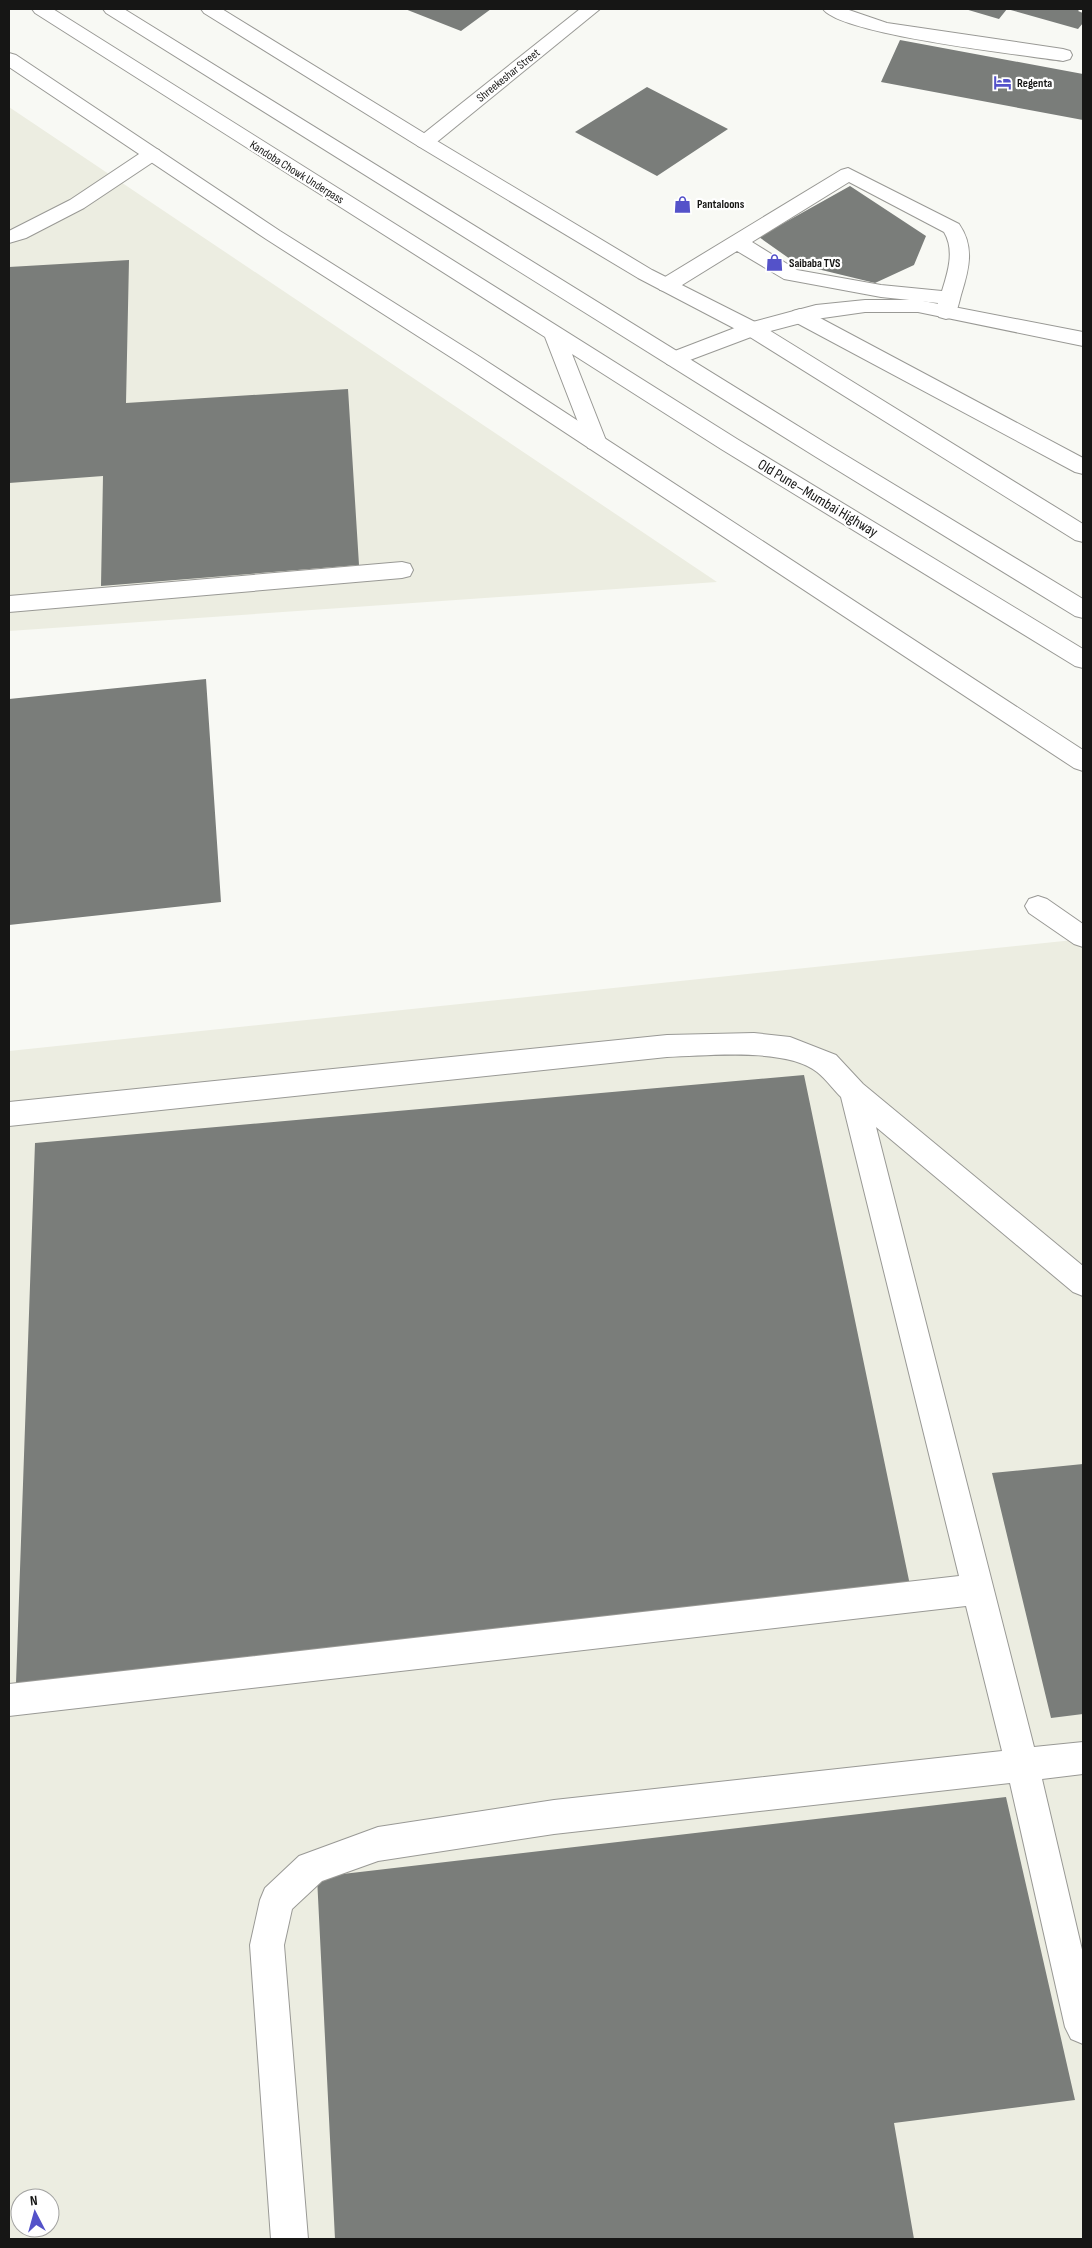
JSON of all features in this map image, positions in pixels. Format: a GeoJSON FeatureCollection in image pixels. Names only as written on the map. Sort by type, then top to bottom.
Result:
{"type":"FeatureCollection","features":[{"type":"Feature","properties":{"kind":"main road","name":"Kandoba Chowk Underpass"},"geometry":{"type":"LineString","coordinates":[[41,9],[554,334]]}},
{"type":"Feature","properties":{"kind":"main road"},"geometry":{"type":"LineString","coordinates":[[112,9],[674,359],[1083,610]]}},
{"type":"Feature","properties":{"kind":"main road"},"geometry":{"type":"LineString","coordinates":[[210,9],[425,142],[645,274],[752,329],[1083,534]]}},
{"type":"Feature","properties":{"kind":"main road","name":"Shreekeshar Street"},"geometry":{"type":"LineString","coordinates":[[425,142],[591,9]]}},
{"type":"Feature","properties":{"kind":"main road"},"geometry":{"type":"LineString","coordinates":[[832,9],[857,20],[886,28],[1063,55]]}},
{"type":"Feature","properties":{"kind":"main road"},"geometry":{"type":"LineString","coordinates":[[9,59],[272,235],[596,443],[1083,762]]}},
{"type":"Feature","properties":{"kind":"main road"},"geometry":{"type":"LineString","coordinates":[[9,237],[20,234],[77,204],[152,154]]}},
{"type":"Feature","properties":{"kind":"main road"},"geometry":{"type":"LineString","coordinates":[[667,285],[848,174],[890,194],[952,228],[958,235],[960,245],[959,260],[948,305]]}},
{"type":"Feature","properties":{"kind":"main road"},"geometry":{"type":"LineString","coordinates":[[736,241],[791,276],[882,290],[1083,339]]}},
{"type":"Feature","properties":{"kind":"main road"},"geometry":{"type":"LineString","coordinates":[[674,359],[752,329],[800,316],[865,306],[948,305]]}},
{"type":"Feature","properties":{"kind":"main road"},"geometry":{"type":"LineString","coordinates":[[800,316],[1083,467]]}},
{"type":"Feature","properties":{"kind":"main road"},"geometry":{"type":"LineString","coordinates":[[554,334],[596,443]]}},
{"type":"Feature","properties":{"kind":"main road","name":"Old Pune–Mumbai Highway"},"geometry":{"type":"LineString","coordinates":[[554,334],[729,444],[1083,660]]}},
{"type":"Feature","properties":{"kind":"main road"},"geometry":{"type":"LineString","coordinates":[[9,604],[402,570]]}},
{"type":"Feature","properties":{"kind":"main road"},"geometry":{"type":"LineString","coordinates":[[1038,906],[1083,938]]}},
{"type":"Feature","properties":{"kind":"main road"},"geometry":{"type":"LineString","coordinates":[[9,1114],[667,1046],[754,1044],[790,1048],[826,1063],[853,1092],[1083,1283]]}},
{"type":"Feature","properties":{"kind":"main road"},"geometry":{"type":"LineString","coordinates":[[853,1092],[1022,1765],[1083,2027]]}},
{"type":"Feature","properties":{"kind":"main road"},"geometry":{"type":"LineString","coordinates":[[9,1700],[978,1589]]}},
{"type":"Feature","properties":{"kind":"main road"},"geometry":{"type":"LineString","coordinates":[[289,2239],[267,1945],[277,1900],[311,1868],[378,1844],[554,1817],[1083,1758]]}},
{"type":"Feature","properties":{"kind":"shaded area"},"geometry":{"type":"Polygon","coordinates":[[[9,107],[717,582],[9,631],[9,107]]]}},
{"type":"Feature","properties":{"kind":"shaded area"},"geometry":{"type":"Polygon","coordinates":[[[1083,939],[1083,2239],[9,2239],[9,1051],[1083,939]]]}},
{"type":"Feature","properties":{"kind":"building"},"geometry":{"type":"Polygon","coordinates":[[[405,9],[491,9],[461,31],[405,9]]]}},
{"type":"Feature","properties":{"kind":"building"},"geometry":{"type":"Polygon","coordinates":[[[965,9],[1007,9],[999,19],[965,9]]]}},
{"type":"Feature","properties":{"kind":"building"},"geometry":{"type":"Polygon","coordinates":[[[1007,9],[1080,9],[1078,11],[1083,13],[1083,23],[1078,29],[1007,9]]]}},
{"type":"Feature","properties":{"kind":"building"},"geometry":{"type":"Polygon","coordinates":[[[900,40],[1083,74],[1083,120],[881,82],[900,40]]]}},
{"type":"Feature","properties":{"kind":"building"},"geometry":{"type":"Polygon","coordinates":[[[647,87],[728,129],[657,176],[575,132],[647,87]]]}},
{"type":"Feature","properties":{"kind":"building"},"geometry":{"type":"Polygon","coordinates":[[[850,186],[926,236],[914,265],[875,283],[797,264],[759,237],[850,186]]]}},
{"type":"Feature","properties":{"kind":"building"},"geometry":{"type":"Polygon","coordinates":[[[129,260],[126,403],[348,389],[359,565],[101,586],[103,476],[9,483],[9,267],[129,260]]]}},
{"type":"Feature","properties":{"kind":"building"},"geometry":{"type":"Polygon","coordinates":[[[206,679],[221,902],[9,925],[9,699],[206,679]]]}},
{"type":"Feature","properties":{"kind":"building"},"geometry":{"type":"Polygon","coordinates":[[[804,1075],[911,1590],[16,1683],[35,1143],[804,1075]]]}},
{"type":"Feature","properties":{"kind":"building"},"geometry":{"type":"Polygon","coordinates":[[[1083,1464],[1083,1714],[1051,1718],[992,1473],[1083,1464]]]}},
{"type":"Feature","properties":{"kind":"building"},"geometry":{"type":"Polygon","coordinates":[[[1006,1797],[1075,2100],[894,2123],[914,2239],[335,2239],[317,1877],[1006,1797]]]}},
{"type":"Feature","properties":{"kind":"place","name":"Regenta"},"geometry":{"type":"Point","coordinates":[1003,83]}},
{"type":"Feature","properties":{"kind":"place","name":"Pantaloons"},"geometry":{"type":"Point","coordinates":[683,204]}},
{"type":"Feature","properties":{"kind":"place","name":"Saibaba TVS"},"geometry":{"type":"Point","coordinates":[775,263]}}]}
